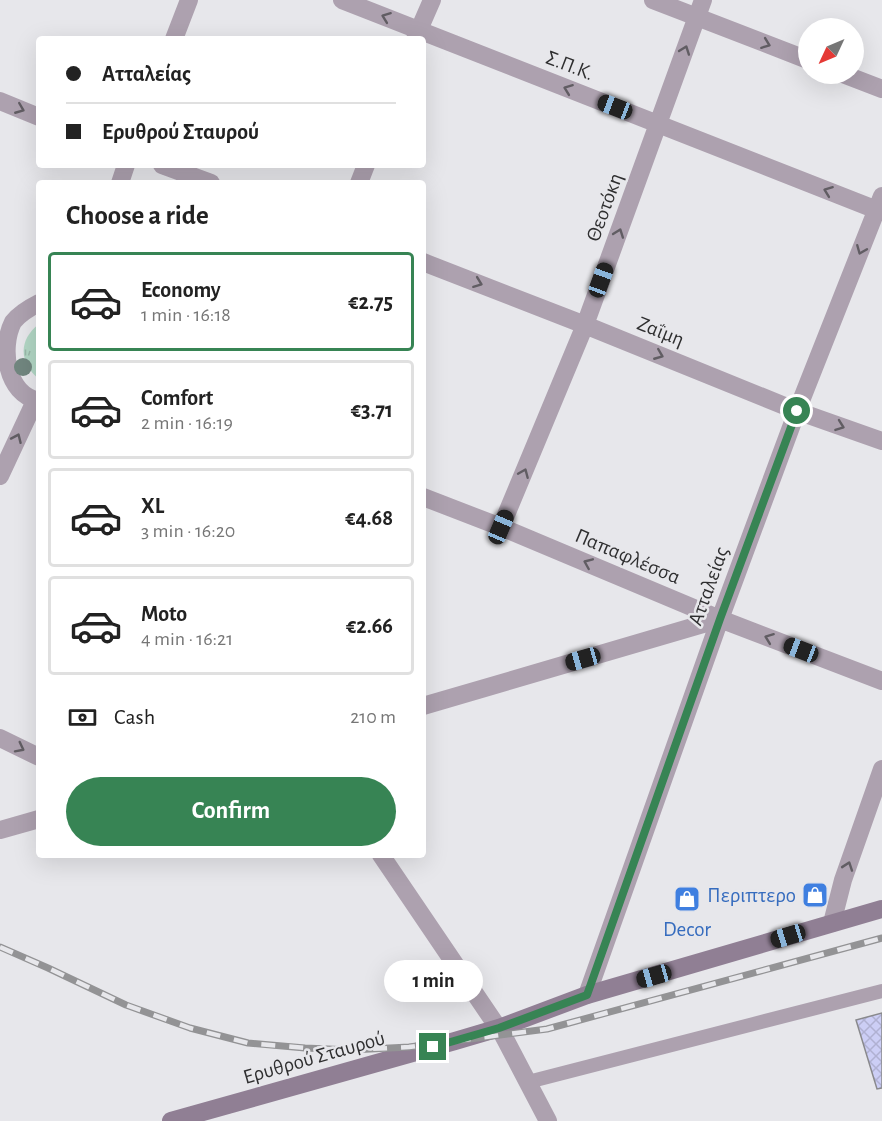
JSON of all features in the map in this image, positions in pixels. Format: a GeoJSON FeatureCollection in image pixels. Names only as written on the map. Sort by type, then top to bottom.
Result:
{"type":"FeatureCollection","features":[{"type":"Feature","properties":{"kind":"main road","name":"Ερυθρού Σταυρού"},"geometry":{"type":"LineString","coordinates":[[171,1121],[499,1028],[587,995],[882,909]]}},
{"type":"Feature","properties":{"kind":"street"},"geometry":{"type":"LineString","coordinates":[[175,36],[189,0]]}},
{"type":"Feature","properties":{"kind":"street","name":"Σ.Π.Κ."},"geometry":{"type":"LineString","coordinates":[[342,0],[417,34]]}},
{"type":"Feature","properties":{"kind":"street"},"geometry":{"type":"LineString","coordinates":[[417,34],[432,0]]}},
{"type":"Feature","properties":{"kind":"street"},"geometry":{"type":"LineString","coordinates":[[653,0],[700,8],[798,55]]}},
{"type":"Feature","properties":{"kind":"street","name":"Θεοτόκη"},"geometry":{"type":"LineString","coordinates":[[501,527],[585,325],[700,8]]}},
{"type":"Feature","properties":{"kind":"street","name":"Σ.Π.Κ."},"geometry":{"type":"LineString","coordinates":[[426,37],[880,206]]}},
{"type":"Feature","properties":{"kind":"street"},"geometry":{"type":"LineString","coordinates":[[864,82],[882,88]]}},
{"type":"Feature","properties":{"kind":"street"},"geometry":{"type":"LineString","coordinates":[[0,101],[36,116]]}},
{"type":"Feature","properties":{"kind":"street"},"geometry":{"type":"LineString","coordinates":[[170,168],[203,180]]}},
{"type":"Feature","properties":{"kind":"street","name":"Ατταλείας"},"geometry":{"type":"LineString","coordinates":[[587,995],[720,619],[797,411],[880,206]]}},
{"type":"Feature","properties":{"kind":"street","name":"Ζαΐμη"},"geometry":{"type":"LineString","coordinates":[[426,263],[797,411],[882,441]]}},
{"type":"Feature","properties":{"kind":"street"},"geometry":{"type":"LineString","coordinates":[[36,304],[23,311],[11,324],[2,339],[6,372],[15,387],[28,398],[36,401]]}},
{"type":"Feature","properties":{"kind":"street"},"geometry":{"type":"LineString","coordinates":[[0,476],[36,403]]}},
{"type":"Feature","properties":{"kind":"street","name":"Παπαφλέσσα"},"geometry":{"type":"LineString","coordinates":[[426,498],[501,527],[720,619],[882,681]]}},
{"type":"Feature","properties":{"kind":"street"},"geometry":{"type":"LineString","coordinates":[[426,705],[720,619]]}},
{"type":"Feature","properties":{"kind":"street"},"geometry":{"type":"LineString","coordinates":[[0,738],[36,756]]}},
{"type":"Feature","properties":{"kind":"street"},"geometry":{"type":"LineString","coordinates":[[832,923],[843,880],[882,769]]}},
{"type":"Feature","properties":{"kind":"street"},"geometry":{"type":"LineString","coordinates":[[0,830],[36,820]]}},
{"type":"Feature","properties":{"kind":"street"},"geometry":{"type":"LineString","coordinates":[[383,858],[499,1028],[548,1121]]}},
{"type":"Feature","properties":{"kind":"lane"},"geometry":{"type":"LineString","coordinates":[[528,1082],[882,991]]}},
{"type":"Feature","properties":{"kind":"green space"},"geometry":{"type":"Polygon","coordinates":[[[36,327],[36,376],[28,366],[24,352],[24,344],[36,327]]]}},
{"type":"Feature","properties":{"kind":"building"},"geometry":{"type":"Polygon","coordinates":[[[882,1013],[882,1088],[877,1089],[856,1020],[882,1013]]]}},
{"type":"Feature","properties":{"kind":"railway"},"geometry":{"type":"LineString","coordinates":[[0,947],[126,1005],[190,1028],[248,1043],[351,1050],[409,1047],[547,1029],[882,938]]}},
{"type":"Feature","properties":{"kind":"place","name":"Περιπτερο"},"geometry":{"type":"Point","coordinates":[815,895]}},
{"type":"Feature","properties":{"kind":"place","name":"Decor"},"geometry":{"type":"Point","coordinates":[687,899]}},
{"type":"Feature","properties":{"kind":"route"},"geometry":{"type":"LineString","coordinates":[[433,1047],[499,1028],[587,995],[720,619],[797,411]]}}]}
